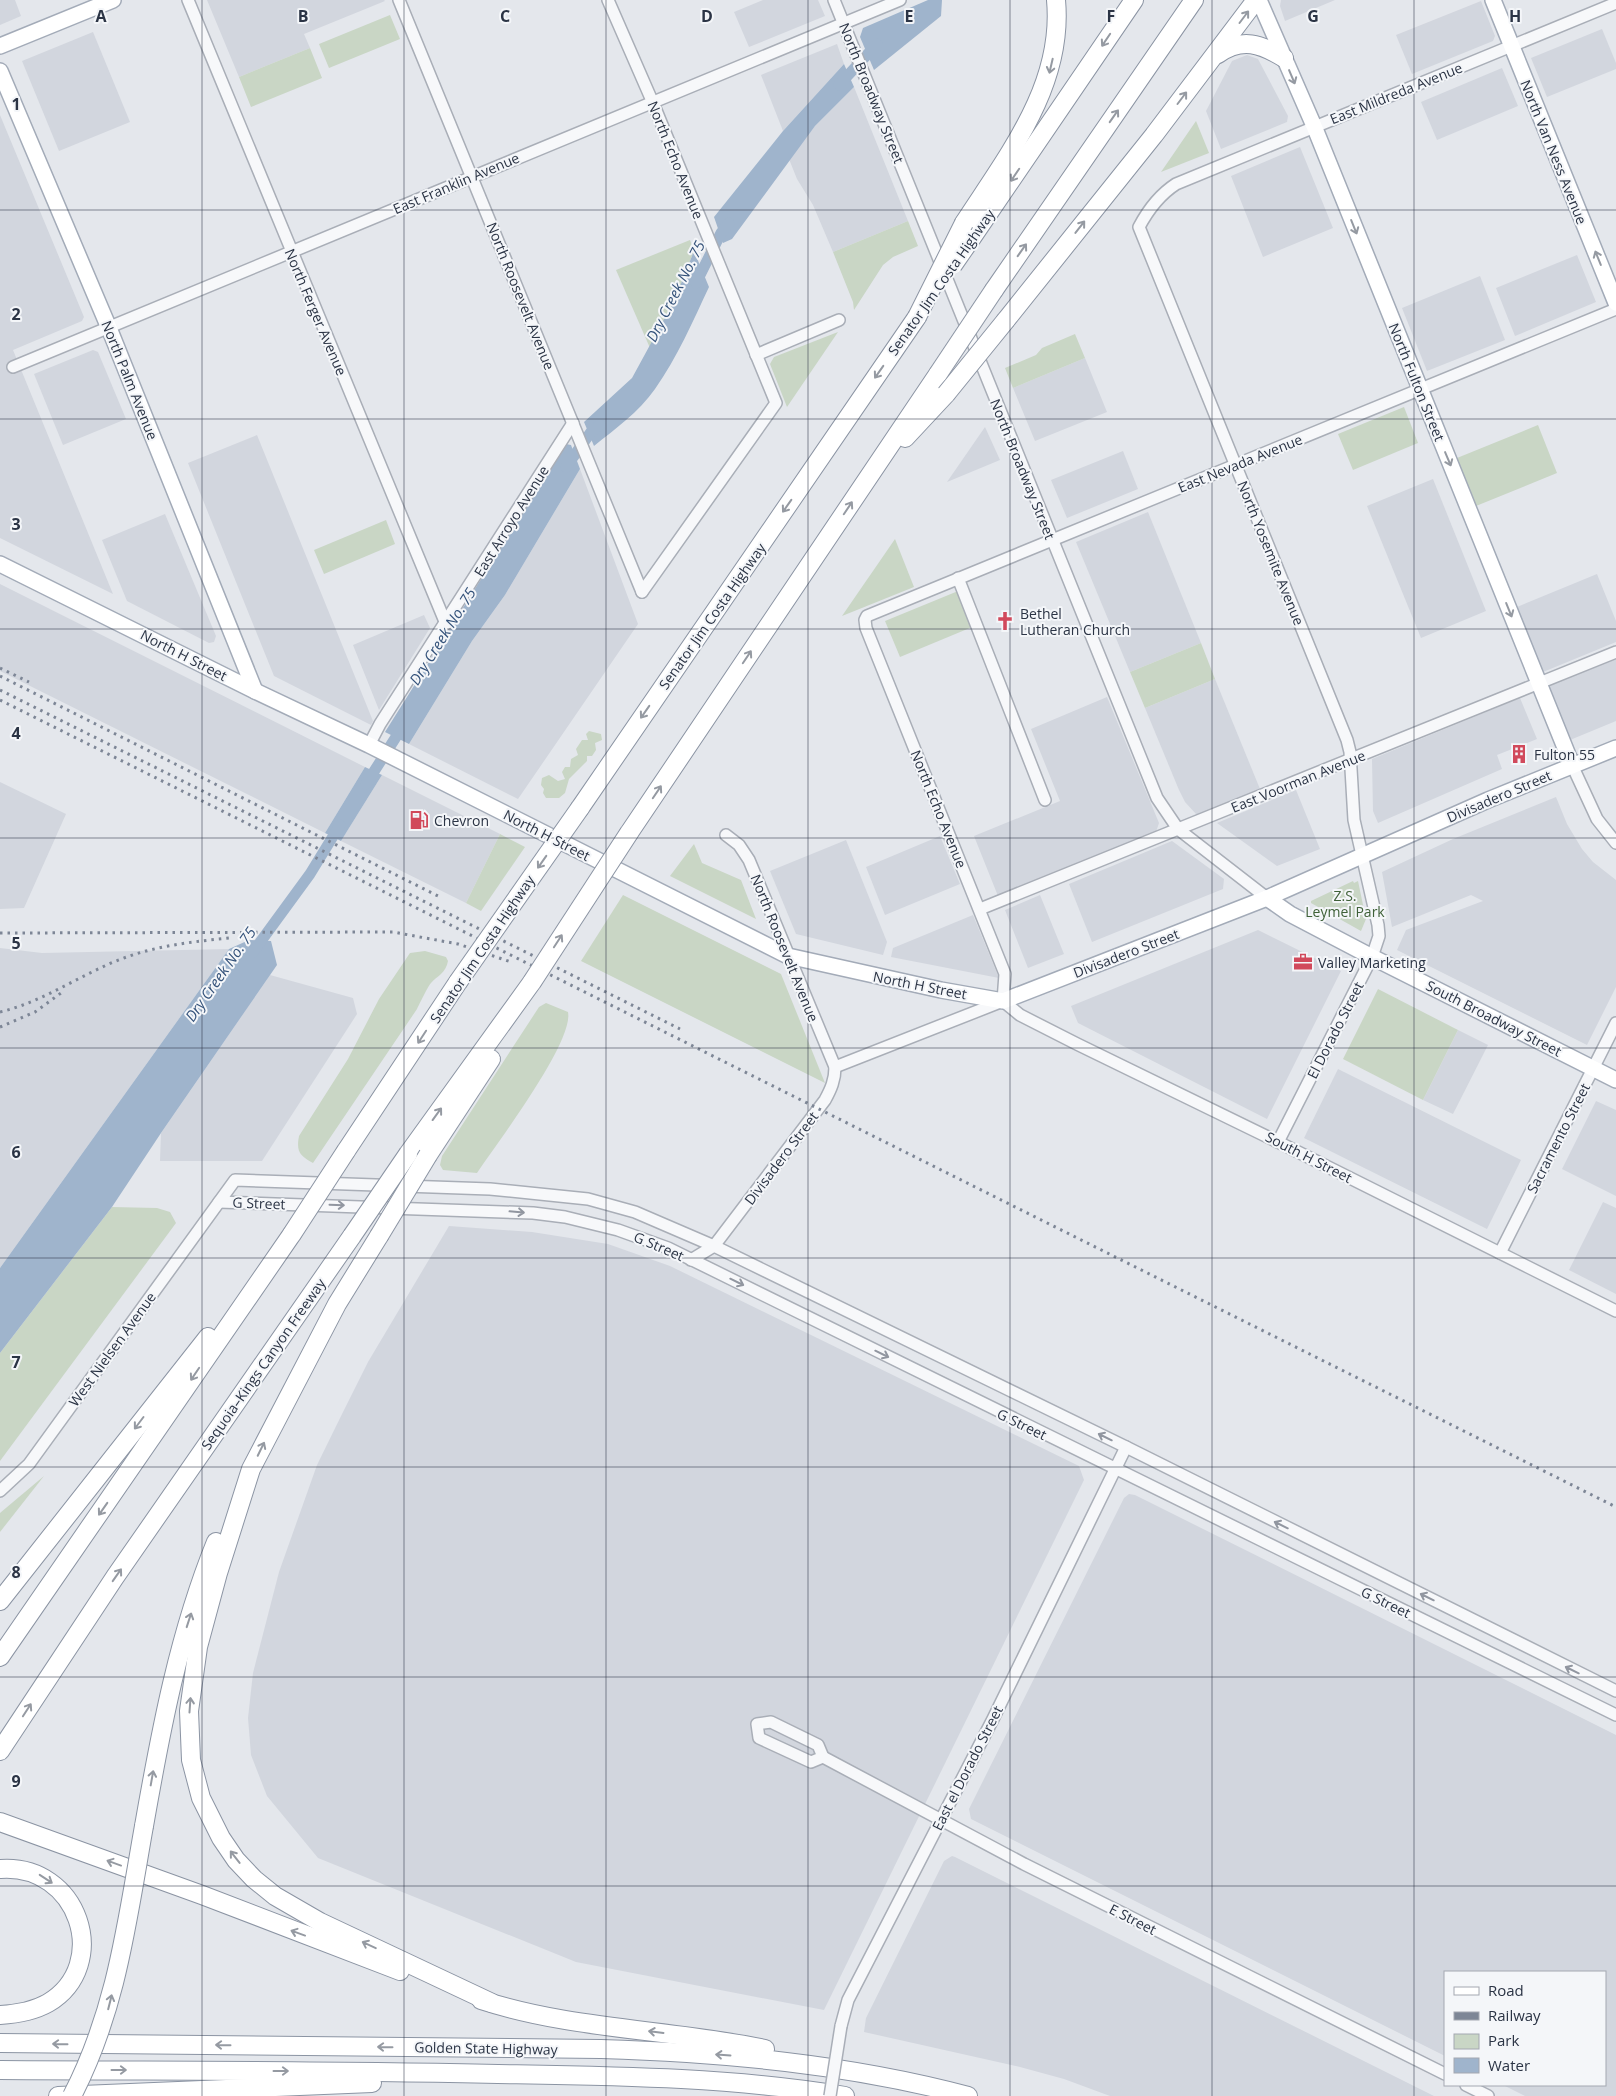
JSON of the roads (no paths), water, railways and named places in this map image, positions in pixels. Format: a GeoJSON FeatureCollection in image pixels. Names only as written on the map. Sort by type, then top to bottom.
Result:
{"type":"FeatureCollection","features":[{"type":"Feature","properties":{"kind":"highway"},"geometry":{"type":"LineString","coordinates":[[968,231],[1040,96],[1048,77],[1056,42],[1056,0]]}},
{"type":"Feature","properties":{"kind":"highway","name":"Senator Jim Costa Highway"},"geometry":{"type":"LineString","coordinates":[[292,1234],[458,982],[917,318],[968,231],[1134,0]]}},
{"type":"Feature","properties":{"kind":"highway"},"geometry":{"type":"LineString","coordinates":[[72,2096],[94,2051],[109,2006],[166,1710],[180,1648],[204,1573],[231,1508],[337,1304],[428,1155],[516,1020],[518,1009],[532,982],[629,833],[994,290],[1194,0]]}},
{"type":"Feature","properties":{"kind":"highway"},"geometry":{"type":"LineString","coordinates":[[869,477],[946,394],[1154,135],[1258,0]]}},
{"type":"Feature","properties":{"kind":"highway"},"geometry":{"type":"LineString","coordinates":[[1210,61],[1229,47],[1238,44],[1255,43],[1267,47],[1284,58]]}},
{"type":"Feature","properties":{"kind":"highway","name":"Sequoia–Kings Canyon Freeway"},"geometry":{"type":"LineString","coordinates":[[0,1751],[115,1577],[408,1154],[518,1009]]}},
{"type":"Feature","properties":{"kind":"highway"},"geometry":{"type":"LineString","coordinates":[[0,1601],[63,1523],[169,1385],[292,1234]]}},
{"type":"Feature","properties":{"kind":"highway"},"geometry":{"type":"LineString","coordinates":[[0,1658],[292,1234]]}},
{"type":"Feature","properties":{"kind":"highway"},"geometry":{"type":"LineString","coordinates":[[251,1469],[208,1607],[192,1686],[189,1711],[191,1760],[201,1798],[221,1838],[236,1860],[254,1879],[276,1896],[320,1922],[492,2003]]}},
{"type":"Feature","properties":{"kind":"highway"},"geometry":{"type":"LineString","coordinates":[[0,1611],[63,1523]]}},
{"type":"Feature","properties":{"kind":"highway"},"geometry":{"type":"LineString","coordinates":[[0,1822],[193,1892],[436,1985],[524,2013],[739,2043],[910,2081]]}},
{"type":"Feature","properties":{"kind":"highway"},"geometry":{"type":"LineString","coordinates":[[0,1869],[33,1872],[55,1885],[72,1905],[80,1928],[81,1938],[80,1956],[74,1973],[59,1994],[36,2008],[0,2015]]}},
{"type":"Feature","properties":{"kind":"highway","name":"Golden State Highway"},"geometry":{"type":"LineString","coordinates":[[0,2043],[601,2049],[684,2052],[748,2056],[910,2081],[968,2096]]}},
{"type":"Feature","properties":{"kind":"highway","name":"Golden State Highway"},"geometry":{"type":"LineString","coordinates":[[0,2070],[382,2072],[597,2076],[751,2083],[846,2096]]}},
{"type":"Feature","properties":{"kind":"highway"},"geometry":{"type":"LineString","coordinates":[[58,2096],[226,2087],[597,2076]]}},
{"type":"Feature","properties":{"kind":"main road"},"geometry":{"type":"LineString","coordinates":[[0,46],[110,0]]}},
{"type":"Feature","properties":{"kind":"main road","name":"North Fulton Street"},"geometry":{"type":"LineString","coordinates":[[1258,0],[1314,126],[1572,765]]}},
{"type":"Feature","properties":{"kind":"main road","name":"North Van Ness Avenue"},"geometry":{"type":"LineString","coordinates":[[1493,0],[1616,303]]}},
{"type":"Feature","properties":{"kind":"main road","name":"North Palm Avenue"},"geometry":{"type":"LineString","coordinates":[[0,71],[16,103],[109,328],[255,691]]}},
{"type":"Feature","properties":{"kind":"main road","name":"North H Street"},"geometry":{"type":"LineString","coordinates":[[0,564],[255,691],[369,745],[788,956],[926,987],[1004,1000]]}},
{"type":"Feature","properties":{"kind":"main road","name":"Divisadero Street"},"geometry":{"type":"LineString","coordinates":[[1004,1000],[1267,898],[1572,765],[1616,748]]}},
{"type":"Feature","properties":{"kind":"main road","name":"South Broadway Street"},"geometry":{"type":"LineString","coordinates":[[1267,898],[1290,914],[1372,958],[1616,1080]]}},
{"type":"Feature","properties":{"kind":"street","name":"North Ferger Avenue"},"geometry":{"type":"LineString","coordinates":[[188,0],[446,624]]}},
{"type":"Feature","properties":{"kind":"street","name":"North Roosevelt Avenue"},"geometry":{"type":"LineString","coordinates":[[399,0],[642,592]]}},
{"type":"Feature","properties":{"kind":"street","name":"North Echo Avenue"},"geometry":{"type":"LineString","coordinates":[[608,0],[653,103],[776,403],[642,592]]}},
{"type":"Feature","properties":{"kind":"street","name":"North Broadway Street"},"geometry":{"type":"LineString","coordinates":[[834,0],[1157,798],[1178,829],[1267,898]]}},
{"type":"Feature","properties":{"kind":"street","name":"East Franklin Avenue"},"geometry":{"type":"LineString","coordinates":[[13,367],[900,0]]}},
{"type":"Feature","properties":{"kind":"street","name":"East Mildreda Avenue"},"geometry":{"type":"LineString","coordinates":[[1176,184],[1616,3]]}},
{"type":"Feature","properties":{"kind":"street","name":"North Yosemite Avenue"},"geometry":{"type":"LineString","coordinates":[[1176,184],[1164,192],[1145,215],[1139,227],[1347,740],[1351,759],[1354,820],[1364,856]]}},
{"type":"Feature","properties":{"kind":"street","name":"East Nevada Avenue"},"geometry":{"type":"LineString","coordinates":[[865,620],[872,614],[1051,539],[1616,309]]}},
{"type":"Feature","properties":{"kind":"street"},"geometry":{"type":"LineString","coordinates":[[756,354],[839,320]]}},
{"type":"Feature","properties":{"kind":"street","name":"East Arroyo Avenue"},"geometry":{"type":"LineString","coordinates":[[369,745],[380,724],[446,624],[573,423]]}},
{"type":"Feature","properties":{"kind":"street"},"geometry":{"type":"LineString","coordinates":[[958,578],[1045,800]]}},
{"type":"Feature","properties":{"kind":"street","name":"North Echo Avenue"},"geometry":{"type":"LineString","coordinates":[[865,620],[866,628],[1005,974],[1004,1000]]}},
{"type":"Feature","properties":{"kind":"street","name":"East Voorman Avenue"},"geometry":{"type":"LineString","coordinates":[[980,909],[1616,652]]}},
{"type":"Feature","properties":{"kind":"street"},"geometry":{"type":"LineString","coordinates":[[1572,765],[1597,819],[1616,843]]}},
{"type":"Feature","properties":{"kind":"street","name":"North Roosevelt Avenue"},"geometry":{"type":"LineString","coordinates":[[726,835],[739,846],[749,860],[834,1067]]}},
{"type":"Feature","properties":{"kind":"street","name":"El Dorado Street"},"geometry":{"type":"LineString","coordinates":[[1278,1142],[1372,958],[1379,936],[1364,856]]}},
{"type":"Feature","properties":{"kind":"street","name":"Divisadero Street"},"geometry":{"type":"LineString","coordinates":[[691,1260],[714,1246],[825,1100],[834,1080],[834,1067],[1004,1000]]}},
{"type":"Feature","properties":{"kind":"street","name":"South H Street"},"geometry":{"type":"LineString","coordinates":[[1004,1000],[1020,1015],[1616,1310]]}},
{"type":"Feature","properties":{"kind":"street","name":"Sacramento Street"},"geometry":{"type":"LineString","coordinates":[[1500,1253],[1616,1023]]}},
{"type":"Feature","properties":{"kind":"street","name":"G Street"},"geometry":{"type":"LineString","coordinates":[[219,1202],[235,1180],[490,1189],[552,1194],[614,1205],[656,1220],[714,1246],[1126,1447],[1616,1691]]}},
{"type":"Feature","properties":{"kind":"street"},"geometry":{"type":"LineString","coordinates":[[487,1210],[490,1189]]}},
{"type":"Feature","properties":{"kind":"street","name":"G Street"},"geometry":{"type":"LineString","coordinates":[[219,1202],[533,1213],[587,1222],[638,1236],[708,1268],[1616,1715]]}},
{"type":"Feature","properties":{"kind":"street","name":"West Nielsen Avenue"},"geometry":{"type":"LineString","coordinates":[[0,1491],[28,1464],[219,1202]]}},
{"type":"Feature","properties":{"kind":"street","name":"Divisadero Street"},"geometry":{"type":"LineString","coordinates":[[708,1268],[714,1246]]}},
{"type":"Feature","properties":{"kind":"street","name":"East el Dorado Street"},"geometry":{"type":"LineString","coordinates":[[830,2096],[841,2026],[848,2000],[941,1820],[1126,1447]]}},
{"type":"Feature","properties":{"kind":"street","name":"E Street"},"geometry":{"type":"LineString","coordinates":[[823,1757],[811,1762],[760,1738],[757,1724],[771,1722],[818,1746],[823,1757],[941,1820],[1209,1958],[1444,2074]]}},
{"type":"Feature","properties":{"kind":"street"},"geometry":{"type":"LineString","coordinates":[[1468,2086],[1488,2096]]}},
{"type":"Feature","properties":{"kind":"water"},"geometry":{"type":"Polygon","coordinates":[[[928,0],[942,0],[941,16],[874,70],[860,37],[863,28],[928,0]]]}},
{"type":"Feature","properties":{"kind":"water"},"geometry":{"type":"Polygon","coordinates":[[[844,64],[854,87],[815,126],[732,239],[723,243],[714,217],[783,131],[844,64]]]}},
{"type":"Feature","properties":{"kind":"water"},"geometry":{"type":"Polygon","coordinates":[[[694,251],[709,287],[684,339],[663,377],[649,397],[626,420],[594,446],[584,422],[632,378],[674,301],[694,251]]]}},
{"type":"Feature","properties":{"kind":"water"},"geometry":{"type":"Polygon","coordinates":[[[566,444],[571,445],[580,469],[505,595],[472,641],[409,744],[385,732],[566,444]]]}},
{"type":"Feature","properties":{"kind":"water"},"geometry":{"type":"Polygon","coordinates":[[[365,767],[382,775],[341,841],[325,833],[365,767]]]}},
{"type":"Feature","properties":{"kind":"water"},"geometry":{"type":"Polygon","coordinates":[[[249,940],[271,941],[277,965],[112,1207],[0,1353],[0,1268],[229,949],[249,940]]]}},
{"type":"Feature","properties":{"kind":"waterway","name":"Dry Creek No. 75"},"geometry":{"type":"LineString","coordinates":[[839,85],[877,44]]}},
{"type":"Feature","properties":{"kind":"waterway","name":"Dry Creek No. 75"},"geometry":{"type":"LineString","coordinates":[[696,283],[721,233],[729,223]]}},
{"type":"Feature","properties":{"kind":"waterway","name":"Dry Creek No. 75"},"geometry":{"type":"LineString","coordinates":[[566,467],[591,432],[600,425]]}},
{"type":"Feature","properties":{"kind":"waterway","name":"Dry Creek No. 75"},"geometry":{"type":"LineString","coordinates":[[366,784],[403,726]]}},
{"type":"Feature","properties":{"kind":"waterway","name":"Dry Creek No. 75"},"geometry":{"type":"LineString","coordinates":[[253,952],[310,874],[340,825]]}},
{"type":"Feature","properties":{"kind":"railway"},"geometry":{"type":"LineString","coordinates":[[0,668],[29,682]]}},
{"type":"Feature","properties":{"kind":"railway"},"geometry":{"type":"LineString","coordinates":[[0,676],[438,896]]}},
{"type":"Feature","properties":{"kind":"railway"},"geometry":{"type":"LineString","coordinates":[[0,690],[680,1029]]}},
{"type":"Feature","properties":{"kind":"railway"},"geometry":{"type":"LineString","coordinates":[[0,700],[1616,1507]]}},
{"type":"Feature","properties":{"kind":"railway"},"geometry":{"type":"LineString","coordinates":[[0,933],[393,932],[458,944],[511,962]]}},
{"type":"Feature","properties":{"kind":"railway"},"geometry":{"type":"LineString","coordinates":[[0,1012],[30,1002],[102,967],[130,956],[172,945],[229,938]]}},
{"type":"Feature","properties":{"kind":"railway"},"geometry":{"type":"LineString","coordinates":[[0,1027],[35,1012],[61,993]]}},
{"type":"Feature","properties":{"kind":"place","name":"Bethel Lutheran Church"},"geometry":{"type":"Point","coordinates":[1005,621]}},
{"type":"Feature","properties":{"kind":"place","name":"Fulton 55"},"geometry":{"type":"Point","coordinates":[1519,754]}},
{"type":"Feature","properties":{"kind":"place","name":"Chevron"},"geometry":{"type":"Point","coordinates":[419,820]}},
{"type":"Feature","properties":{"kind":"place","name":"Valley Marketing"},"geometry":{"type":"Point","coordinates":[1303,962]}},
{"type":"Feature","properties":{"kind":"park label","name":"Z.S. Leymel Park"},"geometry":{"type":"Point","coordinates":[1345,904]}}]}
